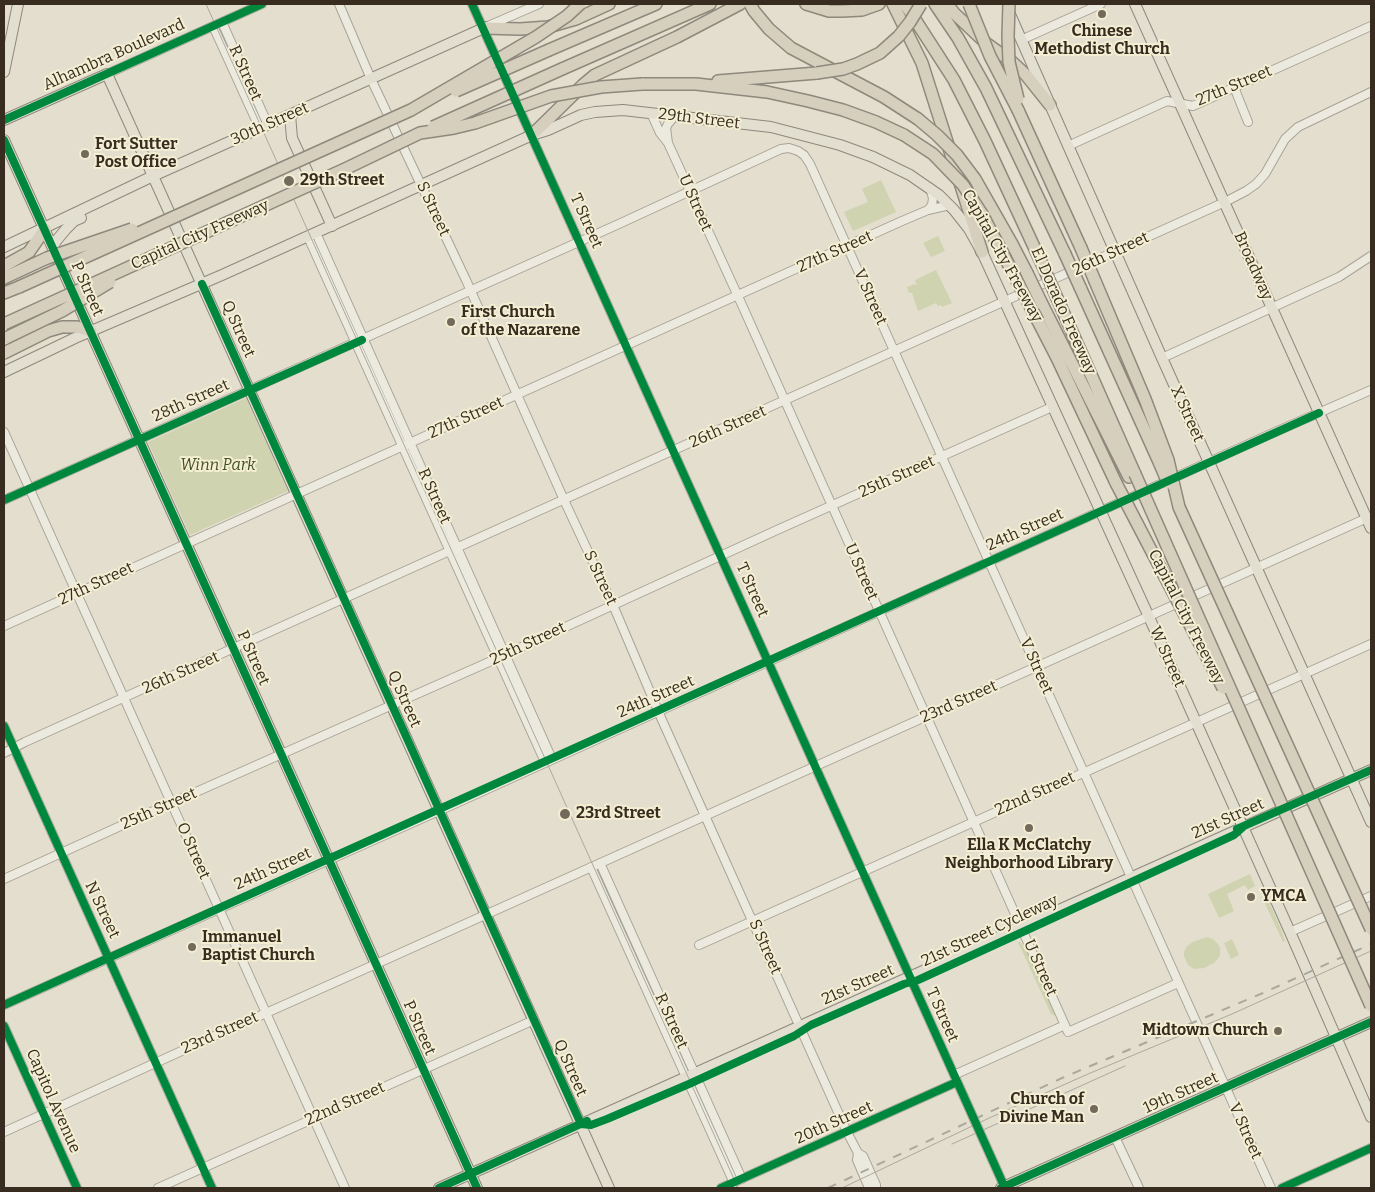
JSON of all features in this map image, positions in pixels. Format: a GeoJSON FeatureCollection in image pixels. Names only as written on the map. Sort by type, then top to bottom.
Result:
{"type":"FeatureCollection","features":[{"type":"Feature","properties":{"kind":"highway","name":"Capital City Freeway"},"geometry":{"type":"LineString","coordinates":[[4,293],[411,110],[536,37],[567,16],[580,4]]}},
{"type":"Feature","properties":{"kind":"highway"},"geometry":{"type":"LineString","coordinates":[[484,28],[520,29],[548,26],[576,19],[609,4]]}},
{"type":"Feature","properties":{"kind":"highway"},"geometry":{"type":"LineString","coordinates":[[411,110],[656,4]]}},
{"type":"Feature","properties":{"kind":"highway"},"geometry":{"type":"LineString","coordinates":[[420,133],[710,4]]}},
{"type":"Feature","properties":{"kind":"highway"},"geometry":{"type":"LineString","coordinates":[[750,4],[769,29],[791,48],[884,97],[918,119],[957,155],[975,179],[1012,244],[1132,476]]}},
{"type":"Feature","properties":{"kind":"highway"},"geometry":{"type":"LineString","coordinates":[[806,4],[829,11],[862,10],[880,4]]}},
{"type":"Feature","properties":{"kind":"highway"},"geometry":{"type":"LineString","coordinates":[[893,4],[922,63],[982,252]]}},
{"type":"Feature","properties":{"kind":"highway","name":"El Dorado Freeway"},"geometry":{"type":"LineString","coordinates":[[905,4],[954,80],[985,141],[1057,298],[1132,476],[1204,627]]}},
{"type":"Feature","properties":{"kind":"highway"},"geometry":{"type":"LineString","coordinates":[[696,84],[817,73],[857,64],[880,52],[899,36],[921,4]]}},
{"type":"Feature","properties":{"kind":"highway","name":"El Dorado Freeway"},"geometry":{"type":"LineString","coordinates":[[936,4],[958,38],[986,88],[1164,462]]}},
{"type":"Feature","properties":{"kind":"highway"},"geometry":{"type":"LineString","coordinates":[[947,4],[987,44],[1011,61],[1026,75],[1050,105]]}},
{"type":"Feature","properties":{"kind":"highway"},"geometry":{"type":"LineString","coordinates":[[968,4],[990,56],[1019,109],[1033,140],[1145,399],[1179,507],[1371,930]]}},
{"type":"Feature","properties":{"kind":"highway"},"geometry":{"type":"LineString","coordinates":[[1009,4],[1009,62],[1019,109]]}},
{"type":"Feature","properties":{"kind":"highway"},"geometry":{"type":"LineString","coordinates":[[532,135],[583,84],[595,75],[677,37],[737,5]]}},
{"type":"Feature","properties":{"kind":"highway","name":"Capital City Freeway"},"geometry":{"type":"LineString","coordinates":[[4,324],[420,133],[475,123],[551,96],[600,87],[642,84],[696,84],[767,92],[808,100],[876,122],[904,135],[933,154],[963,185],[982,214],[1057,358],[1116,483],[1278,794]]}},
{"type":"Feature","properties":{"kind":"highway"},"geometry":{"type":"LineString","coordinates":[[4,278],[50,253],[162,221]]}},
{"type":"Feature","properties":{"kind":"highway"},"geometry":{"type":"LineString","coordinates":[[4,266],[29,252],[45,229]]}},
{"type":"Feature","properties":{"kind":"highway"},"geometry":{"type":"LineString","coordinates":[[5,338],[62,310],[152,256]]}},
{"type":"Feature","properties":{"kind":"highway"},"geometry":{"type":"LineString","coordinates":[[4,353],[48,331],[62,327],[77,327],[91,331]]}},
{"type":"Feature","properties":{"kind":"highway","name":"Capital City Freeway"},"geometry":{"type":"LineString","coordinates":[[1204,627],[1371,1006]]}},
{"type":"Feature","properties":{"kind":"main road"},"geometry":{"type":"LineString","coordinates":[[4,72],[18,4]]}},
{"type":"Feature","properties":{"kind":"main road","name":"X Street"},"geometry":{"type":"LineString","coordinates":[[1005,4],[1371,822]]}},
{"type":"Feature","properties":{"kind":"main road","name":"Broadway"},"geometry":{"type":"LineString","coordinates":[[1135,4],[1371,528]]}},
{"type":"Feature","properties":{"kind":"main road","name":"30th Street"},"geometry":{"type":"LineString","coordinates":[[4,248],[153,176],[484,28]]}},
{"type":"Feature","properties":{"kind":"main road","name":"Alhambra Boulevard"},"geometry":{"type":"LineString","coordinates":[[4,120],[107,74]]}},
{"type":"Feature","properties":{"kind":"main road","name":"Q Street"},"geometry":{"type":"LineString","coordinates":[[107,74],[609,1188]]}},
{"type":"Feature","properties":{"kind":"main road","name":"29th Street"},"geometry":{"type":"LineString","coordinates":[[4,372],[91,331],[202,284],[532,135],[581,116],[600,111],[623,110],[771,127],[822,139],[873,157],[910,175],[930,188],[950,205]]}},
{"type":"Feature","properties":{"kind":"main road"},"geometry":{"type":"LineString","coordinates":[[290,115],[292,138],[332,226]]}},
{"type":"Feature","properties":{"kind":"main road","name":"P Street"},"geometry":{"type":"LineString","coordinates":[[4,140],[45,229],[50,253],[91,331],[477,1188]]}},
{"type":"Feature","properties":{"kind":"main road"},"geometry":{"type":"LineString","coordinates":[[50,253],[56,241],[74,221],[100,209],[105,200]]}},
{"type":"Feature","properties":{"kind":"main road","name":"W Street"},"geometry":{"type":"LineString","coordinates":[[950,205],[964,221],[982,252],[1149,617],[1371,1117]]}},
{"type":"Feature","properties":{"kind":"main road","name":"21st Street"},"geometry":{"type":"LineString","coordinates":[[439,1188],[1371,770]]}},
{"type":"Feature","properties":{"kind":"main road","name":"19th Street"},"geometry":{"type":"LineString","coordinates":[[1004,1188],[1371,1022]]}},
{"type":"Feature","properties":{"kind":"street","name":"Alhambra Boulevard"},"geometry":{"type":"LineString","coordinates":[[107,74],[262,4]]}},
{"type":"Feature","properties":{"kind":"street","name":"S Street"},"geometry":{"type":"LineString","coordinates":[[339,4],[371,79],[471,291],[613,605],[847,1132],[858,1153],[863,1156],[876,1188]]}},
{"type":"Feature","properties":{"kind":"street","name":"T Street"},"geometry":{"type":"LineString","coordinates":[[472,4],[864,871],[1004,1188]]}},
{"type":"Feature","properties":{"kind":"street","name":"30th Street"},"geometry":{"type":"LineString","coordinates":[[484,28],[539,4]]}},
{"type":"Feature","properties":{"kind":"street"},"geometry":{"type":"LineString","coordinates":[[1021,40],[1101,4]]}},
{"type":"Feature","properties":{"kind":"street","name":"R Street"},"geometry":{"type":"LineString","coordinates":[[222,22],[264,127]]}},
{"type":"Feature","properties":{"kind":"street","name":"R Street"},"geometry":{"type":"LineString","coordinates":[[213,26],[264,127]]}},
{"type":"Feature","properties":{"kind":"street","name":"27th Street"},"geometry":{"type":"LineString","coordinates":[[1068,146],[1167,101],[1193,106],[1371,26]]}},
{"type":"Feature","properties":{"kind":"street"},"geometry":{"type":"LineString","coordinates":[[1234,87],[1248,122]]}},
{"type":"Feature","properties":{"kind":"street","name":"26th Street"},"geometry":{"type":"LineString","coordinates":[[4,753],[1225,202],[1256,184],[1265,174],[1285,139],[1298,127],[1371,92]]}},
{"type":"Feature","properties":{"kind":"street","name":"U Street"},"geometry":{"type":"LineString","coordinates":[[651,113],[660,133],[668,143],[690,191],[1067,1029]]}},
{"type":"Feature","properties":{"kind":"street"},"geometry":{"type":"LineString","coordinates":[[668,143],[666,128],[673,118],[678,116]]}},
{"type":"Feature","properties":{"kind":"street","name":"28th Street"},"geometry":{"type":"LineString","coordinates":[[4,500],[580,242],[784,148],[794,149]]}},
{"type":"Feature","properties":{"kind":"street","name":"V Street"},"geometry":{"type":"LineString","coordinates":[[794,149],[802,153],[808,160],[1271,1188]]}},
{"type":"Feature","properties":{"kind":"street"},"geometry":{"type":"LineString","coordinates":[[928,210],[932,205],[933,198],[930,188]]}},
{"type":"Feature","properties":{"kind":"street","name":"27th Street"},"geometry":{"type":"LineString","coordinates":[[4,626],[928,210],[950,205]]}},
{"type":"Feature","properties":{"kind":"street","name":"R Street"},"geometry":{"type":"LineString","coordinates":[[312,235],[364,338],[450,552],[502,656]]}},
{"type":"Feature","properties":{"kind":"street","name":"R Street"},"geometry":{"type":"LineString","coordinates":[[312,235],[356,342],[458,548],[502,656],[549,760]]}},
{"type":"Feature","properties":{"kind":"street"},"geometry":{"type":"LineString","coordinates":[[1162,358],[1339,277],[1371,256]]}},
{"type":"Feature","properties":{"kind":"street","name":"24th Street"},"geometry":{"type":"LineString","coordinates":[[4,1005],[1371,390]]}},
{"type":"Feature","properties":{"kind":"street","name":"25th Street"},"geometry":{"type":"LineString","coordinates":[[4,879],[1052,407]]}},
{"type":"Feature","properties":{"kind":"street","name":"O Street"},"geometry":{"type":"LineString","coordinates":[[4,432],[345,1188]]}},
{"type":"Feature","properties":{"kind":"street","name":"23rd Street"},"geometry":{"type":"LineString","coordinates":[[4,1132],[1367,518]]}},
{"type":"Feature","properties":{"kind":"street","name":"22nd Street"},"geometry":{"type":"LineString","coordinates":[[699,945],[1371,644]]}},
{"type":"Feature","properties":{"kind":"street","name":"N Street"},"geometry":{"type":"LineString","coordinates":[[4,726],[212,1188]]}},
{"type":"Feature","properties":{"kind":"street","name":"R Street"},"geometry":{"type":"LineString","coordinates":[[600,863],[734,1183]]}},
{"type":"Feature","properties":{"kind":"street","name":"R Street"},"geometry":{"type":"LineString","coordinates":[[591,867],[690,1075],[742,1179]]}},
{"type":"Feature","properties":{"kind":"street"},"geometry":{"type":"LineString","coordinates":[[1290,932],[1371,896]]}},
{"type":"Feature","properties":{"kind":"street","name":"20th Street"},"geometry":{"type":"LineString","coordinates":[[722,1188],[847,1132],[956,1078],[1178,983]]}},
{"type":"Feature","properties":{"kind":"street","name":"22nd Street"},"geometry":{"type":"LineString","coordinates":[[158,1188],[534,1020]]}},
{"type":"Feature","properties":{"kind":"street","name":"Capitol Avenue"},"geometry":{"type":"LineString","coordinates":[[4,1026],[77,1188]]}},
{"type":"Feature","properties":{"kind":"street"},"geometry":{"type":"LineString","coordinates":[[1116,1137],[1138,1188]]}},
{"type":"Feature","properties":{"kind":"street"},"geometry":{"type":"LineString","coordinates":[[1282,1188],[1371,1148]]}},
{"type":"Feature","properties":{"kind":"street","name":"S Street"},"geometry":{"type":"LineString","coordinates":[[858,1153],[856,1160],[869,1188]]}},
{"type":"Feature","properties":{"kind":"green space"},"geometry":{"type":"Polygon","coordinates":[[[881,180],[896,212],[853,231],[844,212],[868,202],[862,189],[881,180]]]}},
{"type":"Feature","properties":{"kind":"green space"},"geometry":{"type":"Polygon","coordinates":[[[938,236],[945,251],[931,257],[923,243],[938,236]]]}},
{"type":"Feature","properties":{"kind":"green space"},"geometry":{"type":"Polygon","coordinates":[[[936,270],[952,303],[942,307],[936,303],[918,311],[912,293],[909,293],[907,287],[917,285],[915,280],[936,270]]]}},
{"type":"Feature","properties":{"kind":"green space","name":"Winn Park"},"geometry":{"type":"Polygon","coordinates":[[[246,398],[288,491],[190,535],[148,442],[246,398]]]}},
{"type":"Feature","properties":{"kind":"green space"},"geometry":{"type":"Polygon","coordinates":[[[1250,874],[1255,886],[1248,890],[1245,885],[1227,894],[1234,911],[1219,918],[1208,894],[1250,874]]]}},
{"type":"Feature","properties":{"kind":"green space"},"geometry":{"type":"Polygon","coordinates":[[[1266,895],[1280,927],[1285,941],[1283,942],[1262,897],[1266,895]]]}},
{"type":"Feature","properties":{"kind":"green space"},"geometry":{"type":"Polygon","coordinates":[[[1207,937],[1213,939],[1218,944],[1220,956],[1214,963],[1204,968],[1194,969],[1188,965],[1184,952],[1187,946],[1193,942],[1207,937]]]}},
{"type":"Feature","properties":{"kind":"green space"},"geometry":{"type":"Polygon","coordinates":[[[1232,939],[1239,955],[1231,959],[1224,943],[1232,939]]]}},
{"type":"Feature","properties":{"kind":"green space"},"geometry":{"type":"Polygon","coordinates":[[[1018,942],[1026,950],[1056,1016],[1051,1014],[1018,942]]]}},
{"type":"Feature","properties":{"kind":"tram line"},"geometry":{"type":"LineString","coordinates":[[206,4],[738,1188]]}},
{"type":"Feature","properties":{"kind":"tram line"},"geometry":{"type":"LineString","coordinates":[[842,1188],[987,1119],[1088,1074],[1232,1014],[1371,951]]}},
{"type":"Feature","properties":{"kind":"tram line"},"geometry":{"type":"LineString","coordinates":[[952,1144],[1125,1066]]}},
{"type":"Feature","properties":{"kind":"railway"},"geometry":{"type":"LineString","coordinates":[[828,1188],[1062,1078],[1263,993],[1371,944]]}},
{"type":"Feature","properties":{"kind":"cycle path"},"geometry":{"type":"LineString","coordinates":[[4,120],[262,4]]}},
{"type":"Feature","properties":{"kind":"cycle path"},"geometry":{"type":"LineString","coordinates":[[472,4],[1005,1188]]}},
{"type":"Feature","properties":{"kind":"cycle path"},"geometry":{"type":"LineString","coordinates":[[4,140],[477,1188]]}},
{"type":"Feature","properties":{"kind":"cycle path","name":"21st Street Cycleway"},"geometry":{"type":"LineString","coordinates":[[202,284],[581,1124],[591,1125],[689,1084],[794,1036],[811,1025],[904,984],[918,980],[1234,835],[1243,827]]}},
{"type":"Feature","properties":{"kind":"cycle path"},"geometry":{"type":"LineString","coordinates":[[4,500],[362,340]]}},
{"type":"Feature","properties":{"kind":"cycle path"},"geometry":{"type":"LineString","coordinates":[[4,1005],[1319,413]]}},
{"type":"Feature","properties":{"kind":"cycle path"},"geometry":{"type":"LineString","coordinates":[[4,726],[212,1188]]}},
{"type":"Feature","properties":{"kind":"cycle path"},"geometry":{"type":"LineString","coordinates":[[1237,829],[1371,770]]}},
{"type":"Feature","properties":{"kind":"cycle path"},"geometry":{"type":"LineString","coordinates":[[1001,1188],[1371,1022]]}},
{"type":"Feature","properties":{"kind":"cycle path"},"geometry":{"type":"LineString","coordinates":[[4,1026],[77,1188]]}},
{"type":"Feature","properties":{"kind":"cycle path"},"geometry":{"type":"LineString","coordinates":[[721,1188],[957,1082]]}},
{"type":"Feature","properties":{"kind":"cycle path"},"geometry":{"type":"LineString","coordinates":[[439,1188],[587,1121]]}},
{"type":"Feature","properties":{"kind":"cycle path"},"geometry":{"type":"LineString","coordinates":[[1282,1188],[1371,1148]]}},
{"type":"Feature","properties":{"kind":"place","name":"Chinese Methodist Church"},"geometry":{"type":"Point","coordinates":[1102,14]}},
{"type":"Feature","properties":{"kind":"place","name":"Fort Sutter Post Office"},"geometry":{"type":"Point","coordinates":[85,154]}},
{"type":"Feature","properties":{"kind":"place","name":"29th Street"},"geometry":{"type":"Point","coordinates":[289,181]}},
{"type":"Feature","properties":{"kind":"place","name":"First Church of the Nazarene"},"geometry":{"type":"Point","coordinates":[451,322]}},
{"type":"Feature","properties":{"kind":"place","name":"23rd Street"},"geometry":{"type":"Point","coordinates":[565,814]}},
{"type":"Feature","properties":{"kind":"place","name":"Ella K McClatchy Neighborhood Library"},"geometry":{"type":"Point","coordinates":[1029,828]}},
{"type":"Feature","properties":{"kind":"place","name":"YMCA"},"geometry":{"type":"Point","coordinates":[1251,897]}},
{"type":"Feature","properties":{"kind":"place","name":"Immanuel Baptist Church"},"geometry":{"type":"Point","coordinates":[192,947]}},
{"type":"Feature","properties":{"kind":"place","name":"Midtown Church"},"geometry":{"type":"Point","coordinates":[1278,1031]}},
{"type":"Feature","properties":{"kind":"place","name":"Church of Divine Man"},"geometry":{"type":"Point","coordinates":[1094,1109]}}]}
